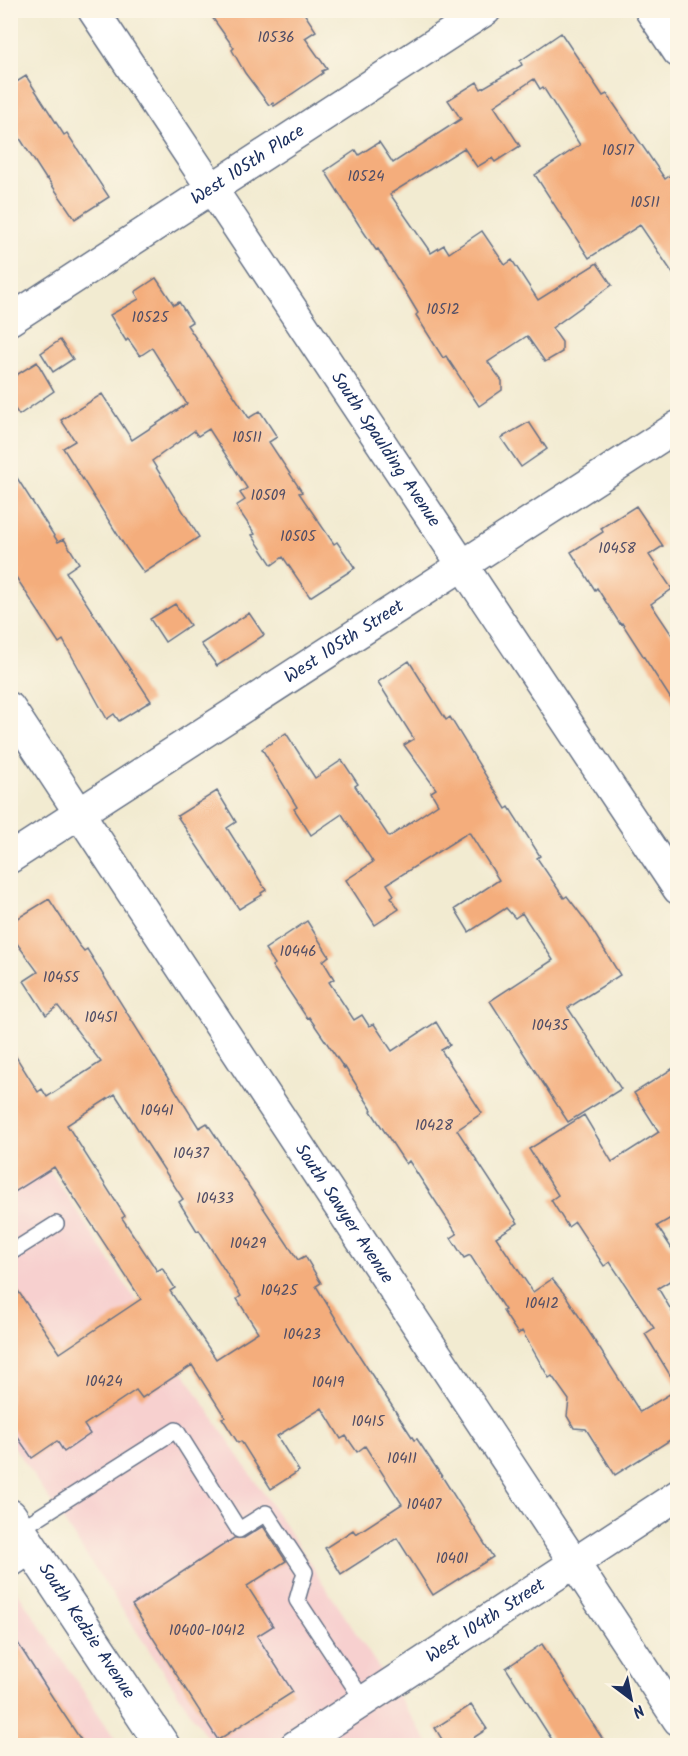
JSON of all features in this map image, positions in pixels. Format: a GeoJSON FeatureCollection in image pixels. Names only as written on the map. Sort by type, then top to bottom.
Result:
{"type":"FeatureCollection","features":[{"type":"Feature","properties":{"kind":"main road","name":"South Kedzie Avenue"},"geometry":{"type":"LineString","coordinates":[[19,1543],[163,1746]]}},
{"type":"Feature","properties":{"kind":"street","name":"South Spaulding Avenue"},"geometry":{"type":"LineString","coordinates":[[93,10],[678,890]]}},
{"type":"Feature","properties":{"kind":"street","name":"West 105th Place"},"geometry":{"type":"LineString","coordinates":[[10,320],[486,10]]}},
{"type":"Feature","properties":{"kind":"street"},"geometry":{"type":"LineString","coordinates":[[650,10],[678,52]]}},
{"type":"Feature","properties":{"kind":"street","name":"West 105th Street"},"geometry":{"type":"LineString","coordinates":[[10,858],[678,426]]}},
{"type":"Feature","properties":{"kind":"street","name":"South Sawyer Avenue"},"geometry":{"type":"LineString","coordinates":[[10,708],[678,1720]]}},
{"type":"Feature","properties":{"kind":"street","name":"West 104th Street"},"geometry":{"type":"LineString","coordinates":[[295,1746],[678,1495]]}},
{"type":"Feature","properties":{"kind":"lane"},"geometry":{"type":"LineString","coordinates":[[10,1253],[56,1224]]}},
{"type":"Feature","properties":{"kind":"lane"},"geometry":{"type":"LineString","coordinates":[[19,1543],[176,1430],[240,1530],[266,1513],[305,1572],[297,1600],[363,1700]]}},
{"type":"Feature","properties":{"kind":"shaded area"},"geometry":{"type":"Polygon","coordinates":[[[10,1110],[430,1745],[212,1745],[11,1442],[10,1110]]]}},
{"type":"Feature","properties":{"kind":"shaded area"},"geometry":{"type":"Polygon","coordinates":[[[11,1582],[119,1745],[11,1745],[11,1582]]]}},
{"type":"Feature","properties":{"kind":"building"},"geometry":{"type":"Polygon","coordinates":[[[207,10],[302,10],[316,31],[305,38],[327,69],[274,106],[273,103],[269,105],[245,73],[232,50],[234,48],[207,10]]]}},
{"type":"Feature","properties":{"kind":"building"},"geometry":{"type":"Polygon","coordinates":[[[561,33],[603,96],[607,94],[665,179],[678,170],[678,281],[640,225],[589,258],[535,175],[580,145],[543,87],[540,89],[534,79],[494,106],[520,146],[495,162],[492,158],[477,167],[464,148],[390,194],[431,253],[444,245],[449,253],[482,231],[505,265],[512,260],[538,300],[597,263],[612,285],[552,328],[562,342],[562,352],[545,362],[527,336],[488,362],[502,381],[502,390],[479,406],[446,356],[443,358],[416,315],[418,313],[406,293],[325,171],[356,150],[359,155],[379,142],[393,163],[461,119],[448,100],[477,82],[481,89],[522,65],[520,61],[561,33]]]}},
{"type":"Feature","properties":{"kind":"building"},"geometry":{"type":"Polygon","coordinates":[[[26,76],[64,135],[67,133],[109,197],[75,219],[10,123],[10,86],[26,76]]]}},
{"type":"Feature","properties":{"kind":"building"},"geometry":{"type":"Polygon","coordinates":[[[156,278],[174,305],[179,302],[192,322],[187,325],[249,418],[260,411],[277,437],[269,442],[302,492],[299,493],[334,544],[337,542],[355,568],[310,597],[283,557],[272,565],[252,535],[255,534],[236,506],[245,500],[240,493],[247,488],[209,429],[198,436],[194,431],[152,461],[199,537],[144,573],[63,448],[75,441],[61,420],[102,394],[132,440],[187,404],[152,348],[140,356],[128,339],[126,341],[110,315],[139,299],[135,292],[156,278]]]}},
{"type":"Feature","properties":{"kind":"building"},"geometry":{"type":"Polygon","coordinates":[[[60,340],[73,359],[53,372],[41,353],[60,340]]]}},
{"type":"Feature","properties":{"kind":"building"},"geometry":{"type":"Polygon","coordinates":[[[37,362],[54,391],[19,415],[10,402],[10,379],[37,362]]]}},
{"type":"Feature","properties":{"kind":"building"},"geometry":{"type":"Polygon","coordinates":[[[529,422],[547,449],[521,467],[501,438],[529,422]]]}},
{"type":"Feature","properties":{"kind":"building"},"geometry":{"type":"Polygon","coordinates":[[[10,467],[58,542],[64,539],[79,563],[66,572],[151,701],[119,721],[114,714],[107,719],[63,640],[59,643],[10,568],[10,467]]]}},
{"type":"Feature","properties":{"kind":"building"},"geometry":{"type":"Polygon","coordinates":[[[636,506],[663,546],[649,555],[672,589],[651,604],[678,644],[678,710],[622,623],[620,624],[597,588],[595,590],[571,552],[603,532],[601,528],[636,506]]]}},
{"type":"Feature","properties":{"kind":"building"},"geometry":{"type":"Polygon","coordinates":[[[175,604],[190,625],[165,642],[150,619],[175,604]]]}},
{"type":"Feature","properties":{"kind":"building"},"geometry":{"type":"Polygon","coordinates":[[[249,613],[264,635],[217,666],[201,644],[249,613]]]}},
{"type":"Feature","properties":{"kind":"building"},"geometry":{"type":"Polygon","coordinates":[[[409,661],[446,720],[450,717],[506,809],[509,807],[540,856],[537,858],[564,898],[567,896],[589,925],[620,975],[568,1008],[621,1089],[568,1122],[490,1001],[553,960],[522,913],[515,918],[506,908],[469,932],[455,909],[499,880],[469,832],[387,884],[394,895],[391,897],[399,909],[375,925],[346,880],[373,862],[342,814],[311,835],[294,809],[297,807],[262,749],[286,733],[315,778],[342,760],[358,784],[355,786],[389,837],[438,804],[431,792],[436,789],[404,745],[414,739],[378,682],[409,661]]]}},
{"type":"Feature","properties":{"kind":"building"},"geometry":{"type":"Polygon","coordinates":[[[217,791],[236,822],[227,828],[266,890],[239,909],[177,816],[217,791]]]}},
{"type":"Feature","properties":{"kind":"building"},"geometry":{"type":"Polygon","coordinates":[[[49,899],[79,945],[84,951],[87,949],[199,1128],[207,1123],[298,1260],[305,1256],[321,1283],[316,1286],[344,1332],[414,1440],[417,1439],[443,1478],[493,1557],[433,1595],[397,1538],[341,1574],[325,1548],[353,1530],[356,1534],[402,1504],[365,1446],[357,1452],[346,1436],[341,1439],[322,1408],[277,1436],[299,1471],[271,1489],[241,1441],[238,1443],[222,1418],[225,1417],[192,1365],[142,1398],[136,1390],[84,1425],[90,1434],[64,1452],[57,1441],[32,1458],[10,1426],[10,1279],[60,1353],[141,1299],[54,1167],[10,1195],[10,1047],[38,1092],[42,1089],[47,1097],[101,1062],[58,1006],[46,1015],[24,981],[38,972],[10,934],[10,923],[49,899]],[[115,1094],[67,1125],[125,1216],[122,1218],[157,1271],[162,1268],[175,1288],[170,1291],[216,1359],[258,1332],[237,1299],[241,1296],[179,1202],[183,1199],[115,1094]]]}},
{"type":"Feature","properties":{"kind":"building"},"geometry":{"type":"Polygon","coordinates":[[[307,921],[329,956],[323,961],[334,979],[329,982],[354,1020],[362,1015],[369,1026],[374,1024],[392,1051],[436,1022],[450,1045],[441,1050],[482,1113],[457,1130],[518,1223],[496,1237],[533,1292],[552,1279],[566,1296],[640,1412],[678,1389],[678,1435],[615,1475],[586,1429],[574,1428],[567,1416],[569,1400],[552,1376],[549,1378],[522,1331],[518,1334],[470,1255],[464,1258],[451,1238],[457,1234],[409,1161],[406,1164],[345,1067],[309,1017],[307,1018],[272,966],[275,964],[265,949],[307,921]]]}},
{"type":"Feature","properties":{"kind":"building"},"geometry":{"type":"Polygon","coordinates":[[[678,1065],[678,1214],[657,1226],[678,1258],[678,1276],[658,1288],[674,1315],[678,1312],[678,1388],[645,1334],[654,1328],[610,1262],[604,1266],[575,1222],[568,1227],[551,1200],[558,1195],[529,1149],[584,1115],[612,1162],[659,1132],[634,1093],[678,1065]]]}},
{"type":"Feature","properties":{"kind":"building"},"geometry":{"type":"Polygon","coordinates":[[[263,1526],[286,1561],[247,1586],[273,1626],[257,1636],[293,1692],[218,1740],[132,1605],[234,1538],[244,1538],[263,1526]]]}},
{"type":"Feature","properties":{"kind":"building"},"geometry":{"type":"Polygon","coordinates":[[[10,1631],[53,1698],[85,1746],[10,1746],[10,1631]]]}},
{"type":"Feature","properties":{"kind":"building"},"geometry":{"type":"Polygon","coordinates":[[[542,1644],[607,1746],[556,1746],[506,1668],[542,1644]]]}},
{"type":"Feature","properties":{"kind":"building"},"geometry":{"type":"Polygon","coordinates":[[[471,1705],[487,1729],[461,1746],[446,1746],[435,1728],[471,1705]]]}}]}
